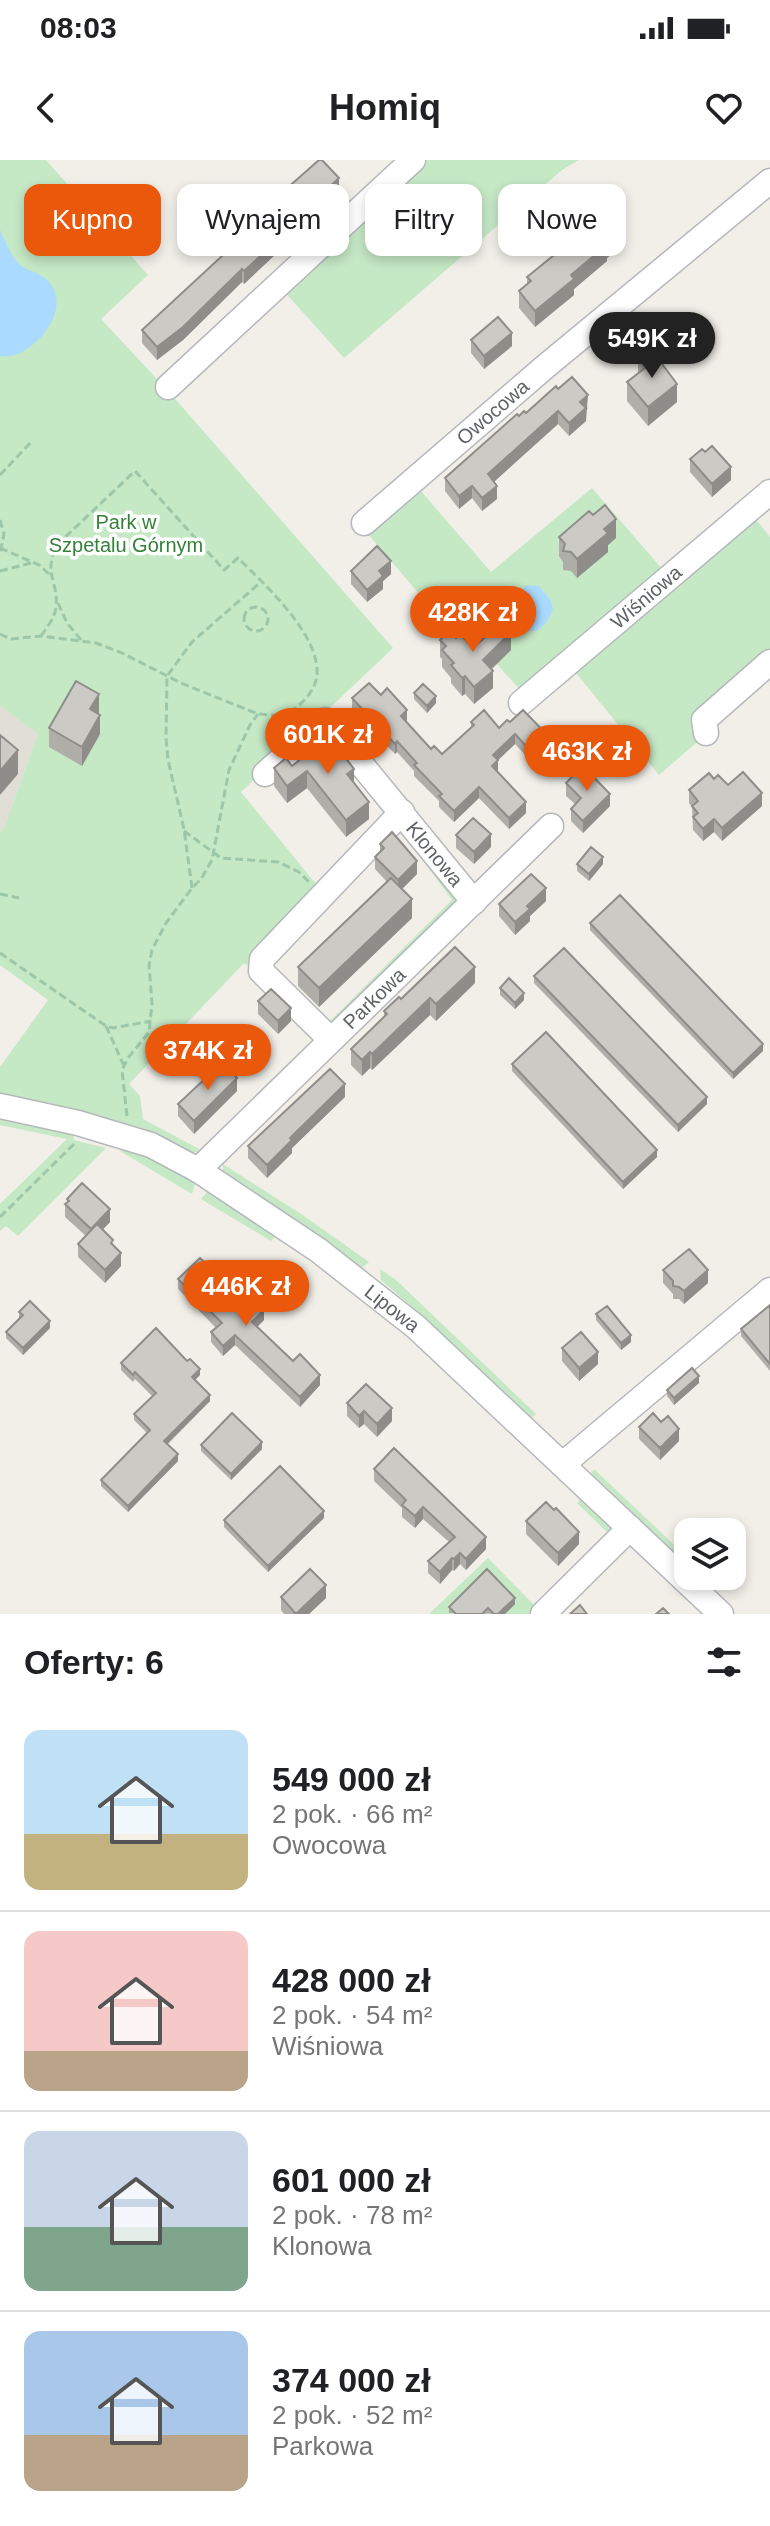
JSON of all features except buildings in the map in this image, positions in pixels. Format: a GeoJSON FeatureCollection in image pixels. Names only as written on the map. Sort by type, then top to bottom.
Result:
{"type":"FeatureCollection","features":[{"type":"Feature","properties":{"kind":"street"},"geometry":{"type":"LineString","coordinates":[[168,387],[413,160]]}},
{"type":"Feature","properties":{"kind":"street","name":"Owocowa"},"geometry":{"type":"LineString","coordinates":[[364,523],[546,366],[770,181]]}},
{"type":"Feature","properties":{"kind":"street","name":"Wiśniowa"},"geometry":{"type":"LineString","coordinates":[[521,703],[770,492]]}},
{"type":"Feature","properties":{"kind":"street"},"geometry":{"type":"LineString","coordinates":[[706,733],[704,720],[770,662]]}},
{"type":"Feature","properties":{"kind":"street"},"geometry":{"type":"LineString","coordinates":[[265,774],[325,720]]}},
{"type":"Feature","properties":{"kind":"street","name":"Klonowa"},"geometry":{"type":"LineString","coordinates":[[325,720],[474,902]]}},
{"type":"Feature","properties":{"kind":"street"},"geometry":{"type":"LineString","coordinates":[[331,1040],[274,986],[261,971],[260,964],[273,944],[402,812]]}},
{"type":"Feature","properties":{"kind":"street","name":"Parkowa"},"geometry":{"type":"LineString","coordinates":[[198,1170],[551,826]]}},
{"type":"Feature","properties":{"kind":"street","name":"Lipowa"},"geometry":{"type":"LineString","coordinates":[[0,1106],[124,1135],[171,1154],[318,1250],[382,1298],[454,1362],[721,1614]]}},
{"type":"Feature","properties":{"kind":"street"},"geometry":{"type":"LineString","coordinates":[[563,1464],[770,1290]]}},
{"type":"Feature","properties":{"kind":"street"},"geometry":{"type":"LineString","coordinates":[[543,1614],[630,1528]]}},
{"type":"Feature","properties":{"kind":"path"},"geometry":{"type":"LineString","coordinates":[[0,475],[33,440]]}},
{"type":"Feature","properties":{"kind":"path"},"geometry":{"type":"LineString","coordinates":[[81,641],[67,623],[56,596],[50,575],[53,553],[59,543],[135,471],[224,570],[238,558],[262,581],[301,629],[316,661],[317,676],[303,702],[283,717]]}},
{"type":"Feature","properties":{"kind":"path"},"geometry":{"type":"LineString","coordinates":[[0,520],[4,534],[0,554]]}},
{"type":"Feature","properties":{"kind":"path"},"geometry":{"type":"LineString","coordinates":[[1,548],[50,575]]}},
{"type":"Feature","properties":{"kind":"path"},"geometry":{"type":"LineString","coordinates":[[0,571],[33,563]]}},
{"type":"Feature","properties":{"kind":"path"},"geometry":{"type":"LineString","coordinates":[[192,888],[184,831],[168,760],[167,676],[192,642],[262,581]]}},
{"type":"Feature","properties":{"kind":"path"},"geometry":{"type":"LineString","coordinates":[[41,636],[54,614],[56,596]]}},
{"type":"Feature","properties":{"kind":"path"},"geometry":{"type":"LineString","coordinates":[[252,607],[260,607],[266,612],[268,620],[262,629],[250,629],[245,623],[246,612],[252,607]]}},
{"type":"Feature","properties":{"kind":"path"},"geometry":{"type":"LineString","coordinates":[[0,636],[11,639],[41,636],[81,641],[122,653],[167,676],[258,714],[325,720]]}},
{"type":"Feature","properties":{"kind":"path"},"geometry":{"type":"LineString","coordinates":[[124,1135],[127,1119],[121,1076],[124,1066],[149,1032],[152,950],[166,923],[201,879],[214,855],[229,770],[258,714]]}},
{"type":"Feature","properties":{"kind":"path"},"geometry":{"type":"LineString","coordinates":[[184,831],[214,855],[284,864],[299,872],[321,895]]}},
{"type":"Feature","properties":{"kind":"path"},"geometry":{"type":"LineString","coordinates":[[0,894],[19,898]]}},
{"type":"Feature","properties":{"kind":"path"},"geometry":{"type":"LineString","coordinates":[[0,953],[106,1026],[113,1028],[151,1021]]}},
{"type":"Feature","properties":{"kind":"path"},"geometry":{"type":"LineString","coordinates":[[106,1026],[124,1066]]}},
{"type":"Feature","properties":{"kind":"path"},"geometry":{"type":"LineString","coordinates":[[0,1217],[92,1127]]}},
{"type":"Feature","properties":{"kind":"shaded area"},"geometry":{"type":"Polygon","coordinates":[[[0,706],[38,734],[0,833],[0,706]]]}},
{"type":"Feature","properties":{"kind":"green space","name":"Park w Szpetalu Górnym"},"geometry":{"type":"Polygon","coordinates":[[[0,160],[46,160],[67,184],[24,184],[24,256],[131,256],[148,275],[101,319],[170,393],[393,648],[241,792],[320,889],[248,966],[244,963],[129,1084],[140,1096],[143,1119],[199,1149],[197,1152],[189,1153],[142,1128],[0,1093],[0,1067],[48,1000],[0,965],[0,833],[38,734],[0,706],[0,160]]]}},
{"type":"Feature","properties":{"kind":"green space"},"geometry":{"type":"Polygon","coordinates":[[[419,160],[579,160],[546,184],[498,184],[498,225],[482,239],[482,184],[394,184],[419,160]]]}},
{"type":"Feature","properties":{"kind":"green space"},"geometry":{"type":"Polygon","coordinates":[[[365,211],[365,256],[462,256],[344,358],[282,289],[317,256],[349,256],[349,226],[365,211]]]}},
{"type":"Feature","properties":{"kind":"green space"},"geometry":{"type":"Polygon","coordinates":[[[592,488],[663,570],[521,691],[448,609],[438,616],[368,534],[420,490],[491,572],[592,488]]]}},
{"type":"Feature","properties":{"kind":"green space"},"geometry":{"type":"Polygon","coordinates":[[[754,517],[770,537],[770,679],[659,775],[572,668],[754,517]]]}},
{"type":"Feature","properties":{"kind":"green space"},"geometry":{"type":"Polygon","coordinates":[[[417,849],[459,899],[335,1023],[328,1023],[452,900],[417,849]]]}},
{"type":"Feature","properties":{"kind":"green space"},"geometry":{"type":"Polygon","coordinates":[[[0,1115],[73,1131],[74,1140],[106,1148],[18,1236],[6,1226],[0,1231],[0,1204],[67,1139],[0,1125],[0,1115]]]}},
{"type":"Feature","properties":{"kind":"green space"},"geometry":{"type":"Polygon","coordinates":[[[131,1149],[165,1162],[196,1180],[192,1194],[120,1151],[131,1149]]]}},
{"type":"Feature","properties":{"kind":"green space"},"geometry":{"type":"Polygon","coordinates":[[[223,1164],[369,1262],[362,1268],[223,1172],[223,1164]]]}},
{"type":"Feature","properties":{"kind":"green space"},"geometry":{"type":"Polygon","coordinates":[[[210,1189],[279,1232],[271,1241],[201,1199],[210,1189]]]}},
{"type":"Feature","properties":{"kind":"green space"},"geometry":{"type":"Polygon","coordinates":[[[380,1269],[396,1280],[536,1414],[532,1418],[381,1280],[380,1269]]]}},
{"type":"Feature","properties":{"kind":"green space"},"geometry":{"type":"Polygon","coordinates":[[[594,1469],[674,1545],[674,1553],[591,1473],[594,1469]]]}},
{"type":"Feature","properties":{"kind":"green space"},"geometry":{"type":"Polygon","coordinates":[[[583,1496],[617,1526],[536,1614],[429,1614],[488,1558],[535,1606],[609,1534],[577,1503],[583,1496]]]}},
{"type":"Feature","properties":{"kind":"water"},"geometry":{"type":"Polygon","coordinates":[[[0,230],[18,263],[48,282],[56,298],[54,315],[45,332],[26,350],[6,356],[0,356],[0,230]]]}},
{"type":"Feature","properties":{"kind":"water"},"geometry":{"type":"Polygon","coordinates":[[[528,585],[539,586],[551,601],[553,609],[538,630],[513,627],[502,608],[485,603],[495,587],[504,588],[510,596],[528,585]]]}}]}
